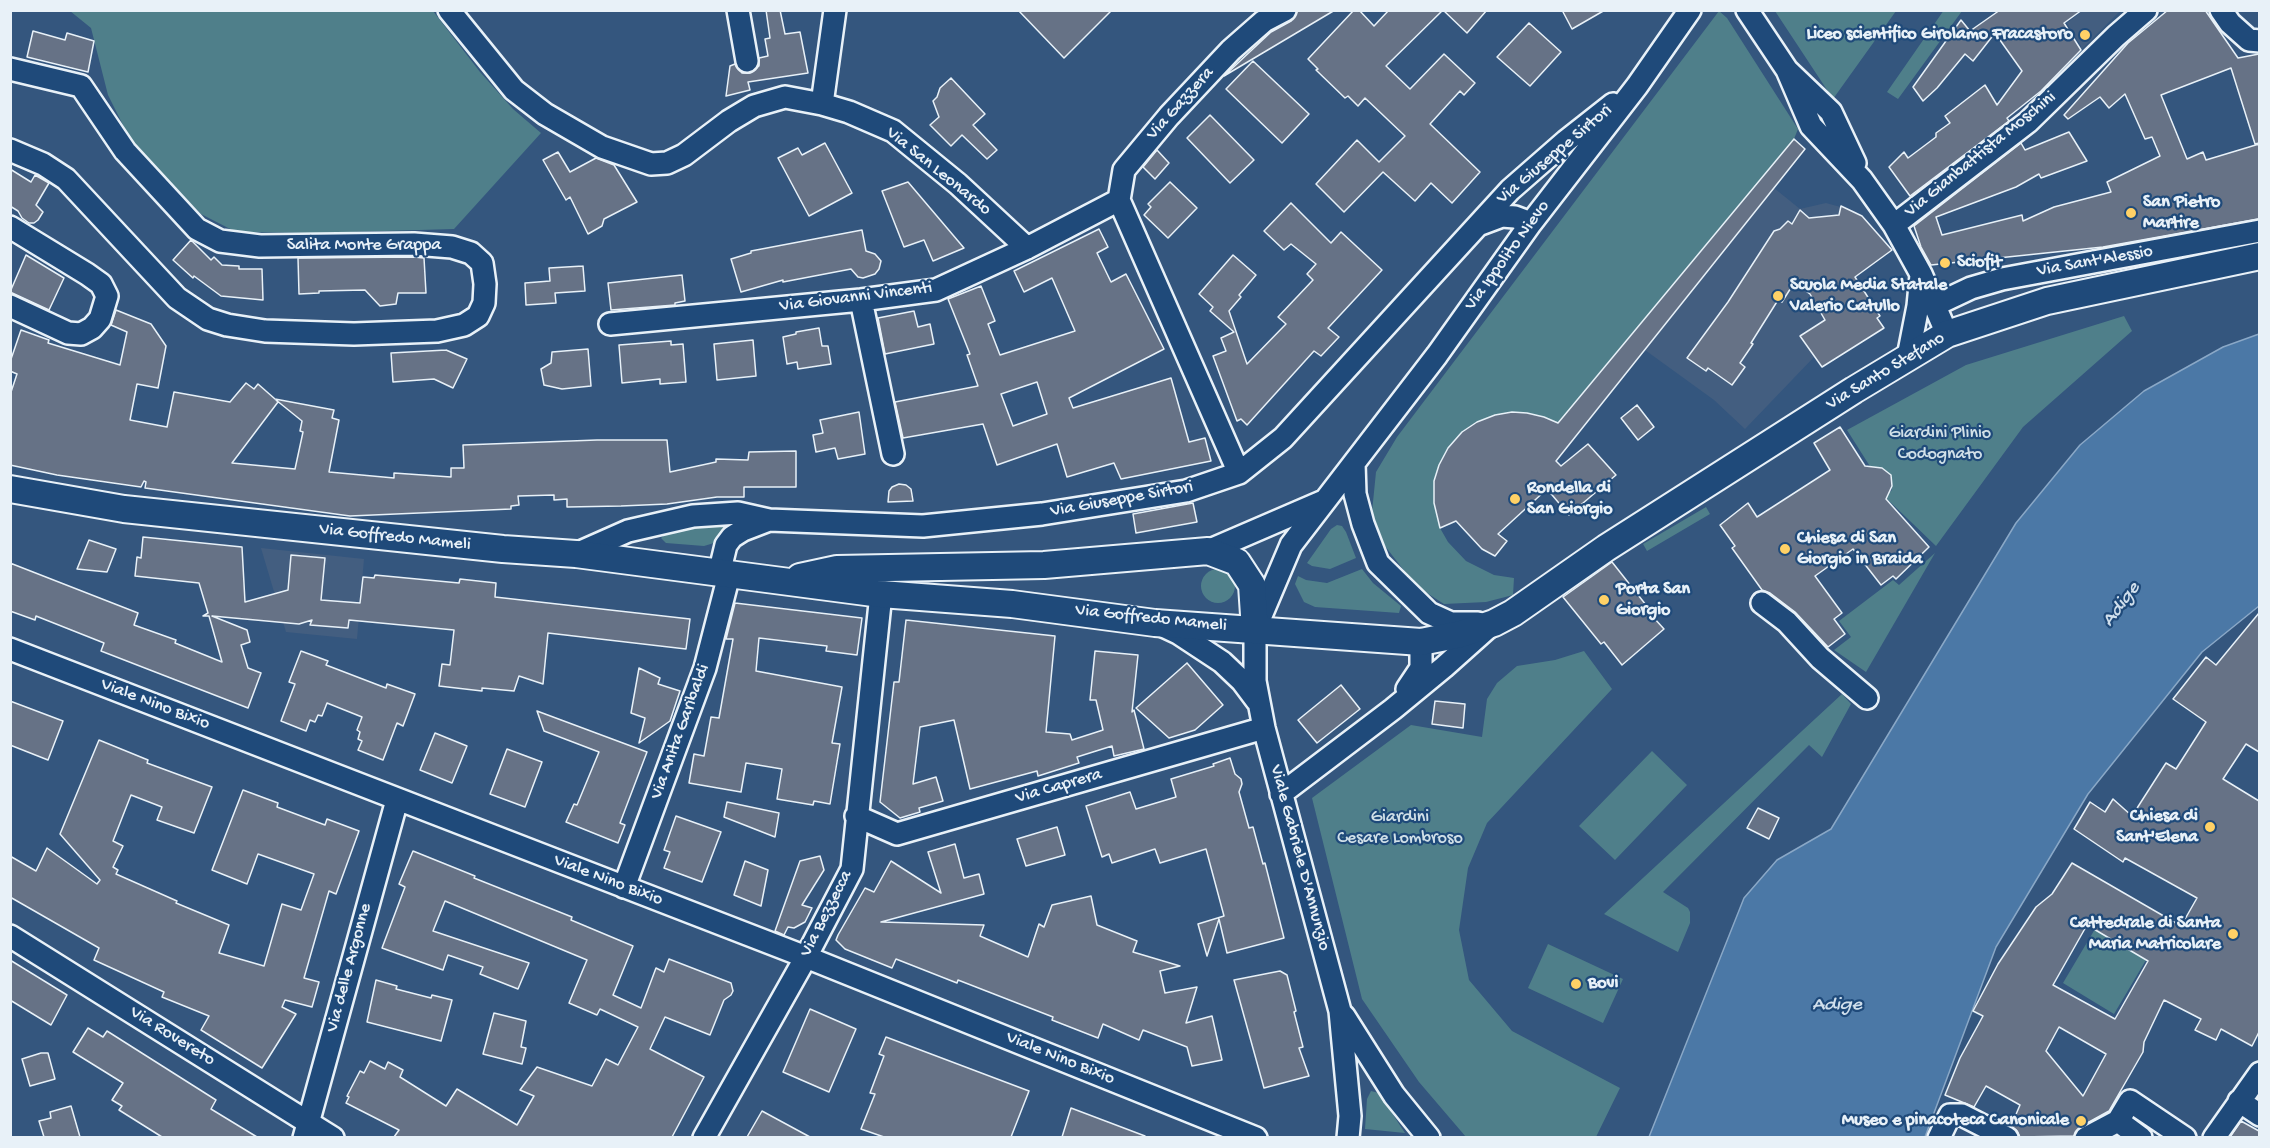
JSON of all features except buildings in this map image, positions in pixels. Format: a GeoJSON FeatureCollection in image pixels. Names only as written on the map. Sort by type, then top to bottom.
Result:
{"type":"FeatureCollection","features":[{"type":"Feature","properties":{"kind":"main road","name":"Via Santo Stefano"},"geometry":{"type":"LineString","coordinates":[[1554,586],[1606,548],[1947,334],[2047,301],[2259,256]]}},
{"type":"Feature","properties":{"kind":"main road","name":"Via Goffredo Mameli"},"geometry":{"type":"LineString","coordinates":[[10,489],[124,509],[503,549],[576,554],[881,594],[1046,608],[1155,623],[1421,642],[1461,634],[1494,623],[1554,586]]}},
{"type":"Feature","properties":{"kind":"main road","name":"Via Goffredo Mameli"},"geometry":{"type":"LineString","coordinates":[[780,581],[837,569],[1044,565],[1208,551],[1237,562],[1252,585],[1255,630]]}},
{"type":"Feature","properties":{"kind":"main road"},"geometry":{"type":"LineString","coordinates":[[1044,565],[1036,574],[1035,589],[1038,598],[1046,608]]}},
{"type":"Feature","properties":{"kind":"main road"},"geometry":{"type":"LineString","coordinates":[[981,602],[991,597],[998,584],[994,573],[987,566]]}},
{"type":"Feature","properties":{"kind":"street","name":"Via San Leonardo"},"geometry":{"type":"LineString","coordinates":[[449,10],[514,90],[545,114],[602,147],[651,164],[667,163],[684,155],[729,121],[754,106],[785,97],[822,104],[849,112],[893,131],[958,184],[1028,248]]}},
{"type":"Feature","properties":{"kind":"street"},"geometry":{"type":"LineString","coordinates":[[738,10],[747,61]]}},
{"type":"Feature","properties":{"kind":"street"},"geometry":{"type":"LineString","coordinates":[[822,104],[835,10]]}},
{"type":"Feature","properties":{"kind":"street","name":"Via Gazzera"},"geometry":{"type":"LineString","coordinates":[[1119,200],[1124,170],[1169,116],[1261,16],[1285,10]]}},
{"type":"Feature","properties":{"kind":"street","name":"Via Ippolito Nievo"},"geometry":{"type":"LineString","coordinates":[[1255,630],[1291,545],[1437,355],[1531,223],[1637,86],[1690,10]]}},
{"type":"Feature","properties":{"kind":"street"},"geometry":{"type":"LineString","coordinates":[[1747,10],[1788,70],[1811,126],[1862,180],[1893,225],[1921,274],[1947,334]]}},
{"type":"Feature","properties":{"kind":"street","name":"Via Gianbattista Moschini"},"geometry":{"type":"LineString","coordinates":[[1893,225],[2028,122],[2146,10]]}},
{"type":"Feature","properties":{"kind":"street"},"geometry":{"type":"LineString","coordinates":[[2221,10],[2230,23],[2249,40],[2259,41]]}},
{"type":"Feature","properties":{"kind":"street","name":"Salita Monte Grappa"},"geometry":{"type":"LineString","coordinates":[[10,69],[81,86],[125,152],[197,229],[220,242],[260,246],[414,243],[452,247],[471,253],[482,263],[485,284],[484,303],[478,316],[464,326],[437,331],[354,334],[265,331],[226,325],[208,319],[177,298],[66,179],[43,164],[10,150]]}},
{"type":"Feature","properties":{"kind":"street","name":"Via Giuseppe Sirtori"},"geometry":{"type":"LineString","coordinates":[[576,554],[628,531],[693,516],[738,513],[769,520],[923,526],[1042,514],[1186,491],[1239,473],[1283,438],[1510,190],[1566,141],[1637,86]]}},
{"type":"Feature","properties":{"kind":"street"},"geometry":{"type":"LineString","coordinates":[[1119,200],[1239,473]]}},
{"type":"Feature","properties":{"kind":"street","name":"Via Giovanni Vincenti"},"geometry":{"type":"LineString","coordinates":[[610,324],[861,300],[936,290],[1028,248],[1119,200]]}},
{"type":"Feature","properties":{"kind":"street","name":"Via Giuseppe Sirtori"},"geometry":{"type":"LineString","coordinates":[[1475,226],[1502,216],[1515,217],[1531,223]]}},
{"type":"Feature","properties":{"kind":"street"},"geometry":{"type":"LineString","coordinates":[[10,227],[87,274],[101,284],[107,296],[99,320],[92,328],[81,334],[68,333],[10,306]]}},
{"type":"Feature","properties":{"kind":"street","name":"Via Sant'Alessio"},"geometry":{"type":"LineString","coordinates":[[1935,304],[1971,288],[2002,279],[2259,231]]}},
{"type":"Feature","properties":{"kind":"street"},"geometry":{"type":"LineString","coordinates":[[1908,357],[1918,306],[1921,274]]}},
{"type":"Feature","properties":{"kind":"street"},"geometry":{"type":"LineString","coordinates":[[861,300],[893,454]]}},
{"type":"Feature","properties":{"kind":"street"},"geometry":{"type":"LineString","coordinates":[[1354,463],[1355,494],[1363,524],[1378,563],[1429,612],[1450,623],[1494,623]]}},
{"type":"Feature","properties":{"kind":"street","name":"Via Ippolito Nievo"},"geometry":{"type":"LineString","coordinates":[[1208,551],[1325,501]]}},
{"type":"Feature","properties":{"kind":"street","name":"Via Giuseppe Sirtori"},"geometry":{"type":"LineString","coordinates":[[724,574],[726,545],[732,537],[769,520]]}},
{"type":"Feature","properties":{"kind":"street","name":"Via Anita Garibaldi"},"geometry":{"type":"LineString","coordinates":[[624,887],[705,669],[724,574]]}},
{"type":"Feature","properties":{"kind":"street","name":"Via Bezzecca"},"geometry":{"type":"LineString","coordinates":[[704,1137],[806,957],[852,869],[881,594]]}},
{"type":"Feature","properties":{"kind":"street"},"geometry":{"type":"LineString","coordinates":[[1762,603],[1787,622],[1820,658],[1867,698]]}},
{"type":"Feature","properties":{"kind":"street","name":"Viale Gabriele D'Annunzio"},"geometry":{"type":"LineString","coordinates":[[1155,623],[1178,633],[1222,662],[1242,681],[1259,704]]}},
{"type":"Feature","properties":{"kind":"street","name":"Via Goffredo Mameli"},"geometry":{"type":"LineString","coordinates":[[1281,794],[1393,709],[1494,623]]}},
{"type":"Feature","properties":{"kind":"street","name":"Viale Gabriele D'Annunzio"},"geometry":{"type":"LineString","coordinates":[[1255,630],[1255,681],[1264,728],[1340,1011],[1350,1116],[1348,1137]]}},
{"type":"Feature","properties":{"kind":"street","name":"Via Goffredo Mameli"},"geometry":{"type":"LineString","coordinates":[[1393,709],[1421,668],[1421,642]]}},
{"type":"Feature","properties":{"kind":"street","name":"Viale Nino Bixio"},"geometry":{"type":"LineString","coordinates":[[10,648],[806,957],[1256,1137]]}},
{"type":"Feature","properties":{"kind":"street","name":"Via Caprera"},"geometry":{"type":"LineString","coordinates":[[856,816],[897,834],[1264,728]]}},
{"type":"Feature","properties":{"kind":"street","name":"Via delle Argonne"},"geometry":{"type":"LineString","coordinates":[[306,1130],[397,800]]}},
{"type":"Feature","properties":{"kind":"street","name":"Via Rovereto"},"geometry":{"type":"LineString","coordinates":[[10,936],[306,1130],[333,1137]]}},
{"type":"Feature","properties":{"kind":"street","name":"Viale Gabriele D'Annunzio"},"geometry":{"type":"LineString","coordinates":[[1340,1011],[1394,1095],[1429,1137]]}},
{"type":"Feature","properties":{"kind":"street"},"geometry":{"type":"LineString","coordinates":[[2214,1137],[2259,1073]]}},
{"type":"Feature","properties":{"kind":"street"},"geometry":{"type":"LineString","coordinates":[[2086,1137],[2118,1121],[2130,1101],[2185,1137]]}},
{"type":"Feature","properties":{"kind":"street"},"geometry":{"type":"LineString","coordinates":[[2239,1101],[2259,1115]]}},
{"type":"Feature","properties":{"kind":"street"},"geometry":{"type":"LineString","coordinates":[[1939,1137],[1950,1115],[1962,1115],[2007,1137]]}},
{"type":"Feature","properties":{"kind":"street"},"geometry":{"type":"LineString","coordinates":[[1204,1116],[1218,1137]]}},
{"type":"Feature","properties":{"kind":"street"},"geometry":{"type":"LineString","coordinates":[[2118,1121],[2141,1137]]}},
{"type":"Feature","properties":{"kind":"shaded area","name":"Liceo scientifico Girolamo Fracastoro"},"geometry":{"type":"Polygon","coordinates":[[[2079,11],[2120,11],[2081,50],[2081,46],[2067,23],[2080,13],[2079,11]]]}},
{"type":"Feature","properties":{"kind":"shaded area","name":"Scuola Media Statale Valerio Catullo"},"geometry":{"type":"Polygon","coordinates":[[[1774,188],[1800,209],[1826,203],[1855,211],[1888,245],[1855,277],[1880,316],[1877,318],[1884,328],[1822,367],[1814,357],[1745,429],[1714,400],[1645,350],[1774,188]]]}},
{"type":"Feature","properties":{"kind":"shaded area"},"geometry":{"type":"Polygon","coordinates":[[[261,548],[364,559],[357,639],[286,632],[261,548]]]}},
{"type":"Feature","properties":{"kind":"green space"},"geometry":{"type":"Polygon","coordinates":[[[1944,10],[1962,11],[1898,99],[1887,92],[1944,10]]]}},
{"type":"Feature","properties":{"kind":"green space"},"geometry":{"type":"Polygon","coordinates":[[[70,11],[433,11],[480,72],[513,109],[541,133],[454,229],[316,233],[236,232],[201,214],[131,141],[108,95],[91,28],[70,11]]]}},
{"type":"Feature","properties":{"kind":"green space"},"geometry":{"type":"Polygon","coordinates":[[[1719,11],[1727,18],[1798,129],[1794,139],[1558,423],[1527,413],[1512,412],[1495,415],[1477,422],[1462,432],[1448,448],[1434,481],[1434,503],[1440,528],[1448,542],[1466,561],[1494,575],[1514,578],[1513,595],[1486,602],[1444,604],[1416,586],[1385,546],[1372,512],[1376,472],[1397,437],[1719,11]]]}},
{"type":"Feature","properties":{"kind":"green space"},"geometry":{"type":"Polygon","coordinates":[[[1775,11],[1896,11],[1833,99],[1775,11]]]}},
{"type":"Feature","properties":{"kind":"green space","name":"Giardini Plinio Codognato"},"geometry":{"type":"Polygon","coordinates":[[[2124,316],[2132,331],[2023,427],[1936,546],[1885,497],[1892,490],[1891,475],[1882,468],[1871,468],[1847,430],[1966,365],[2124,316]]]}},
{"type":"Feature","properties":{"kind":"green space"},"geometry":{"type":"Polygon","coordinates":[[[1706,507],[1710,514],[1647,551],[1643,544],[1706,507]]]}},
{"type":"Feature","properties":{"kind":"green space"},"geometry":{"type":"Polygon","coordinates":[[[741,520],[728,528],[714,543],[704,546],[666,543],[661,538],[669,531],[695,525],[741,520]]]}},
{"type":"Feature","properties":{"kind":"green space"},"geometry":{"type":"Polygon","coordinates":[[[1337,525],[1342,526],[1346,532],[1356,558],[1330,569],[1307,563],[1331,529],[1337,525]]]}},
{"type":"Feature","properties":{"kind":"green space"},"geometry":{"type":"Polygon","coordinates":[[[1935,553],[1866,672],[1834,650],[1851,637],[1839,621],[1893,580],[1899,585],[1935,553]]]}},
{"type":"Feature","properties":{"kind":"green space"},"geometry":{"type":"Polygon","coordinates":[[[1218,569],[1230,574],[1235,586],[1230,598],[1218,603],[1206,598],[1201,586],[1206,574],[1218,569]]]}},
{"type":"Feature","properties":{"kind":"green space"},"geometry":{"type":"Polygon","coordinates":[[[1362,569],[1373,583],[1401,606],[1399,613],[1315,607],[1304,602],[1295,584],[1298,576],[1306,580],[1327,583],[1362,569]]]}},
{"type":"Feature","properties":{"kind":"green space","name":"Giardini Cesare Lombroso"},"geometry":{"type":"Polygon","coordinates":[[[1584,651],[1612,689],[1487,823],[1468,868],[1459,930],[1469,980],[1512,1031],[1620,1088],[1596,1137],[1466,1137],[1419,1082],[1362,999],[1312,798],[1411,725],[1482,737],[1487,699],[1497,683],[1517,666],[1555,660],[1584,651]]]}},
{"type":"Feature","properties":{"kind":"green space"},"geometry":{"type":"Polygon","coordinates":[[[1842,694],[1851,704],[1822,757],[1809,745],[1663,892],[1688,908],[1690,912],[1690,923],[1678,952],[1604,914],[1842,694]]]}},
{"type":"Feature","properties":{"kind":"green space"},"geometry":{"type":"Polygon","coordinates":[[[1652,751],[1687,785],[1615,860],[1579,826],[1652,751]]]}},
{"type":"Feature","properties":{"kind":"green space"},"geometry":{"type":"Polygon","coordinates":[[[2095,929],[2146,960],[2114,1014],[2063,983],[2095,929]]]}},
{"type":"Feature","properties":{"kind":"green space","name":"Bovi"},"geometry":{"type":"Polygon","coordinates":[[[1548,944],[1623,979],[1603,1023],[1528,988],[1548,944]]]}},
{"type":"Feature","properties":{"kind":"green space"},"geometry":{"type":"Polygon","coordinates":[[[1371,1091],[1379,1093],[1405,1133],[1365,1129],[1367,1099],[1371,1091]]]}},
{"type":"Feature","properties":{"kind":"water","name":"Adige"},"geometry":{"type":"Polygon","coordinates":[[[2259,334],[2259,606],[2202,652],[2088,794],[1996,947],[1925,1137],[1649,1137],[1744,898],[1777,860],[1831,829],[2016,523],[2080,445],[2144,391],[2223,347],[2259,334]]]}},
{"type":"Feature","properties":{"kind":"place","name":"Liceo scientifico Girolamo Fracastoro"},"geometry":{"type":"Point","coordinates":[2085,35]}},
{"type":"Feature","properties":{"kind":"place","name":"San Pietro Martire"},"geometry":{"type":"Point","coordinates":[2131,213]}},
{"type":"Feature","properties":{"kind":"place","name":"Sciofit"},"geometry":{"type":"Point","coordinates":[1945,263]}},
{"type":"Feature","properties":{"kind":"place","name":"Scuola Media Statale Valerio Catullo"},"geometry":{"type":"Point","coordinates":[1778,296]}},
{"type":"Feature","properties":{"kind":"place","name":"Rondella di San Giorgio"},"geometry":{"type":"Point","coordinates":[1515,499]}},
{"type":"Feature","properties":{"kind":"place","name":"Chiesa di San Giorgio in Braida"},"geometry":{"type":"Point","coordinates":[1785,549]}},
{"type":"Feature","properties":{"kind":"place","name":"Porta San Giorgio"},"geometry":{"type":"Point","coordinates":[1604,600]}},
{"type":"Feature","properties":{"kind":"place","name":"Chiesa di Sant'Elena"},"geometry":{"type":"Point","coordinates":[2210,827]}},
{"type":"Feature","properties":{"kind":"place","name":"Cattedrale di Santa Maria Matricolare"},"geometry":{"type":"Point","coordinates":[2233,934]}},
{"type":"Feature","properties":{"kind":"place","name":"Bovi"},"geometry":{"type":"Point","coordinates":[1576,984]}},
{"type":"Feature","properties":{"kind":"place","name":"Museo e pinacoteca Canonicale"},"geometry":{"type":"Point","coordinates":[2081,1121]}}]}
